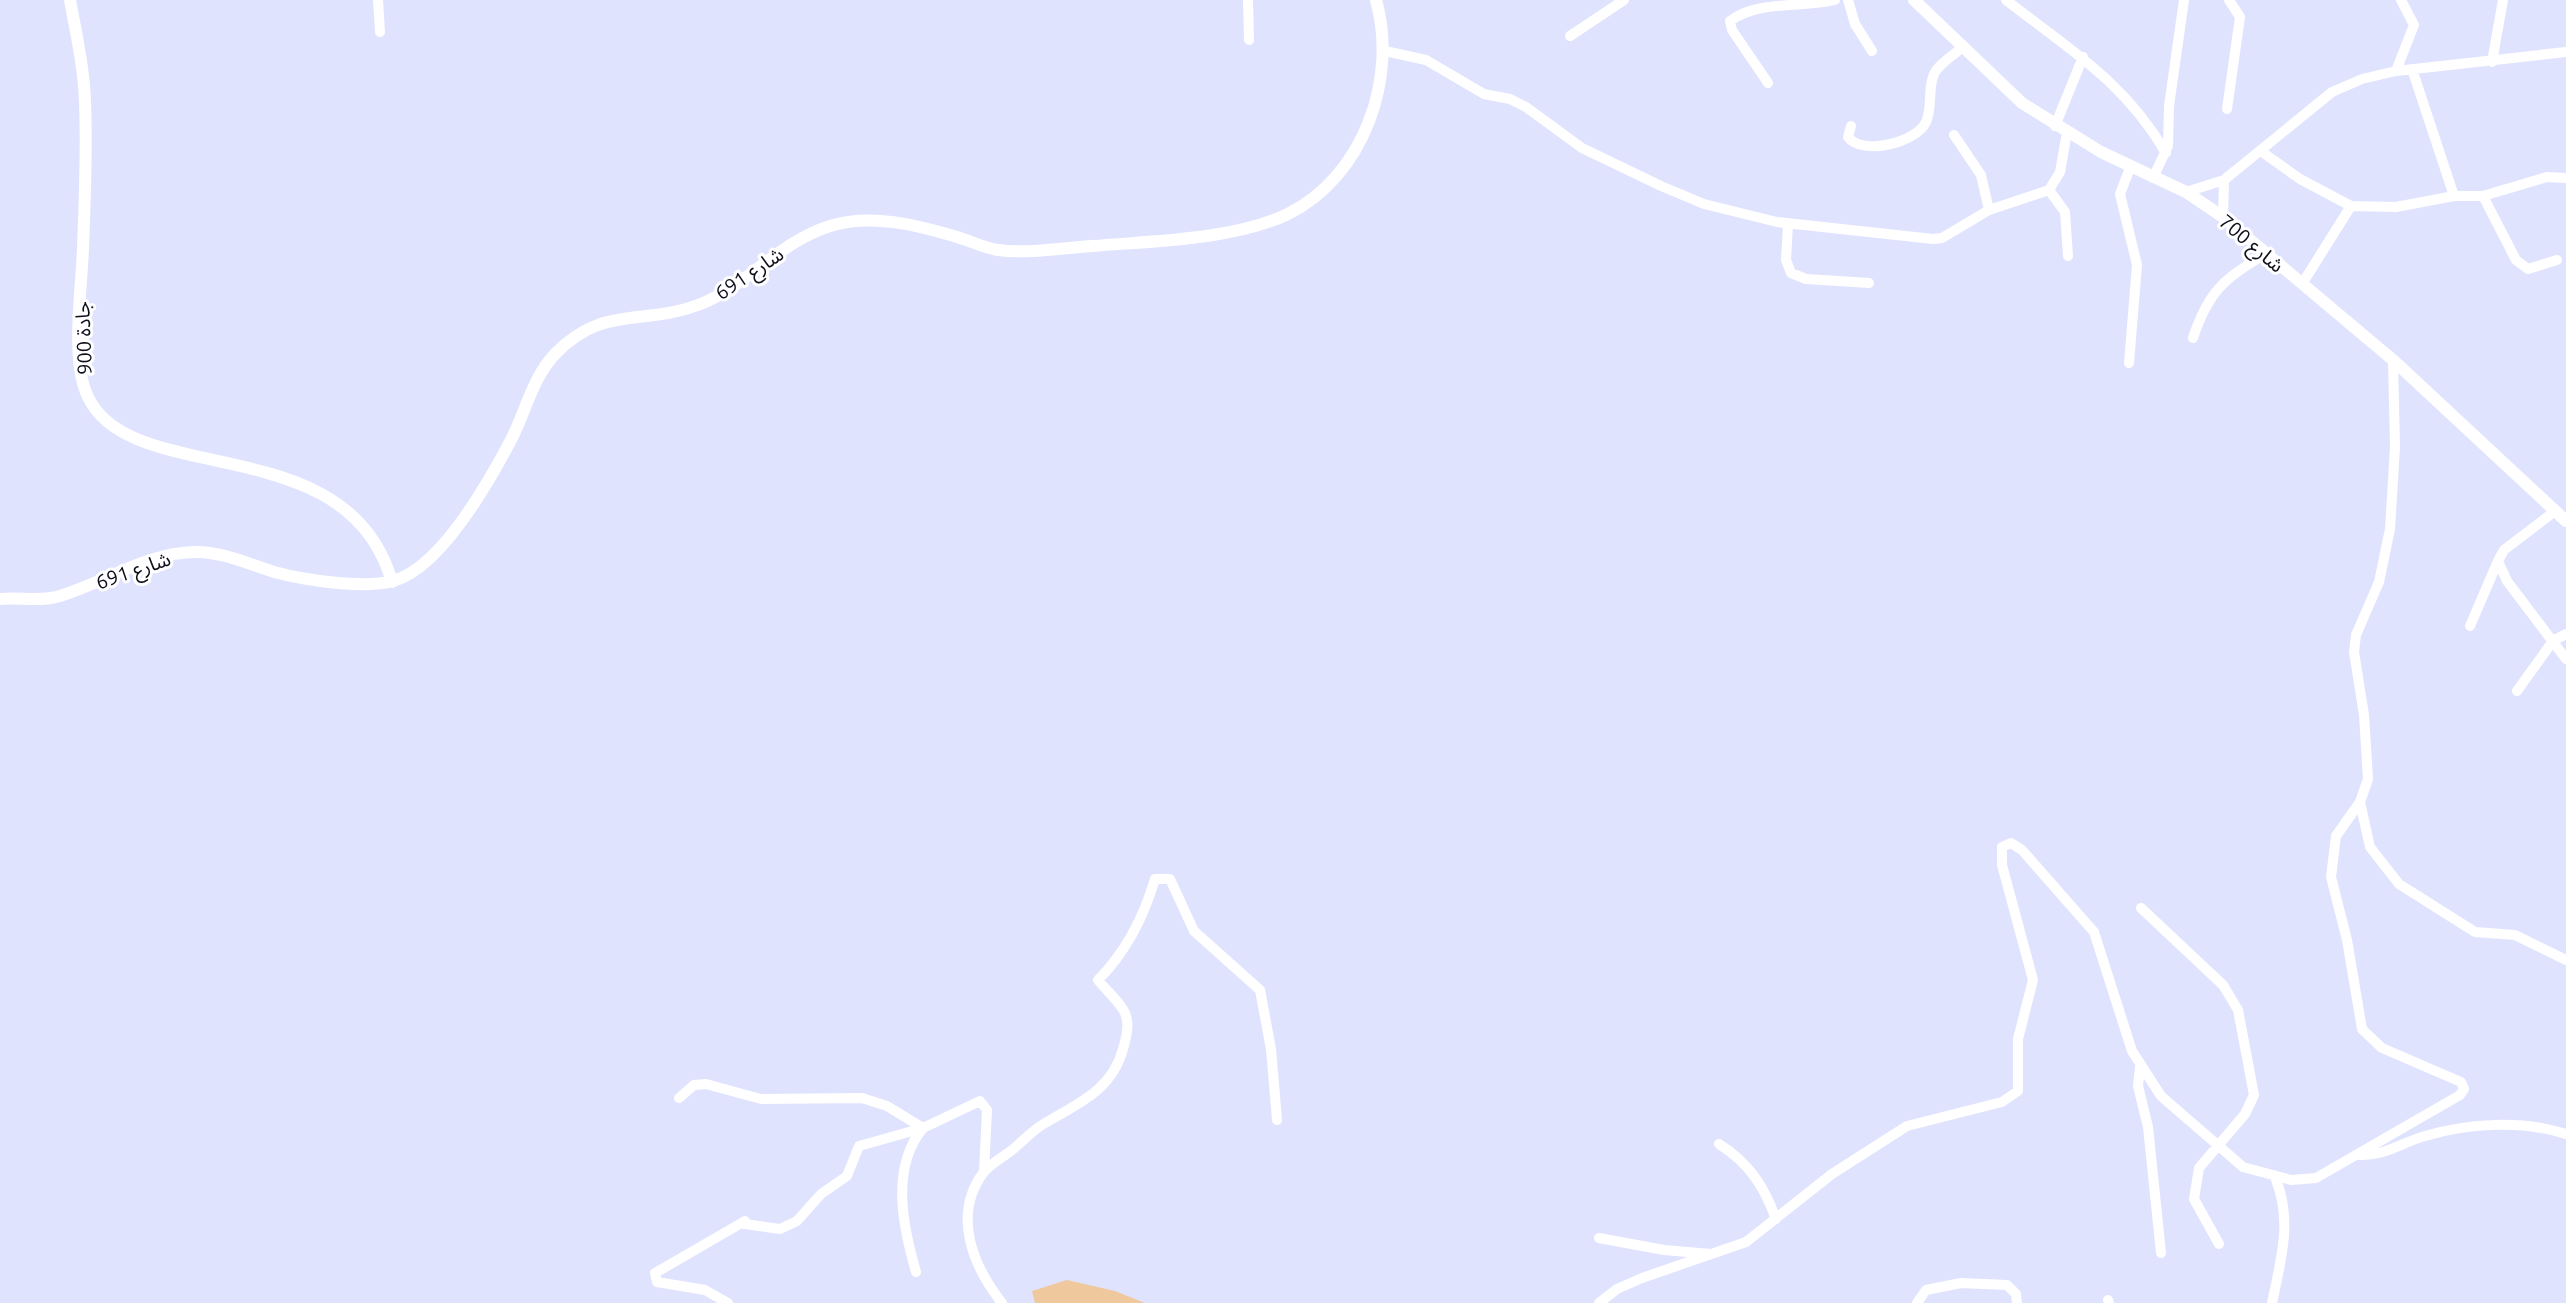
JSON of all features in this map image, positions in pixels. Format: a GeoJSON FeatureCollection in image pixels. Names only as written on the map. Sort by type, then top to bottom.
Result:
{"type":"FeatureCollection","features":[{"type":"Feature","properties":{"kind":"main road","name":"جادة 900"},"geometry":{"type":"LineString","coordinates":[[70,0],[85,100],[80,349],[87,397],[115,428],[138,439],[257,469],[322,493],[368,531],[386,560],[392,582]]}},
{"type":"Feature","properties":{"kind":"main road","name":"شارع 691"},"geometry":{"type":"LineString","coordinates":[[0,599],[56,597],[151,560],[195,552],[216,553],[278,573],[319,581],[392,582],[415,570],[439,549],[489,477],[543,369],[577,334],[615,318],[695,307],[712,299],[798,240],[831,226],[866,219],[916,226],[995,250],[1036,251],[1157,240],[1258,224],[1288,214],[1324,189],[1344,164],[1375,107],[1383,79],[1385,51],[1376,0]]}},
{"type":"Feature","properties":{"kind":"main road","name":"شارع 700"},"geometry":{"type":"LineString","coordinates":[[1914,0],[2011,94],[2061,129],[2130,168],[2186,192],[2223,217],[2393,360],[2566,521]]}},
{"type":"Feature","properties":{"kind":"street"},"geometry":{"type":"LineString","coordinates":[[378,0],[380,32]]}},
{"type":"Feature","properties":{"kind":"street"},"geometry":{"type":"LineString","coordinates":[[1248,0],[1249,40]]}},
{"type":"Feature","properties":{"kind":"street"},"geometry":{"type":"LineString","coordinates":[[1570,36],[1624,0]]}},
{"type":"Feature","properties":{"kind":"street"},"geometry":{"type":"LineString","coordinates":[[1768,83],[1732,30],[1732,18],[1781,1],[1808,4],[1835,0]]}},
{"type":"Feature","properties":{"kind":"street"},"geometry":{"type":"LineString","coordinates":[[1848,0],[1858,31],[1872,51]]}},
{"type":"Feature","properties":{"kind":"street"},"geometry":{"type":"LineString","coordinates":[[2006,0],[2083,57],[2136,107],[2166,153]]}},
{"type":"Feature","properties":{"kind":"street"},"geometry":{"type":"LineString","coordinates":[[2153,178],[2166,153],[2184,0]]}},
{"type":"Feature","properties":{"kind":"street"},"geometry":{"type":"LineString","coordinates":[[2227,109],[2240,17],[2229,0]]}},
{"type":"Feature","properties":{"kind":"street"},"geometry":{"type":"LineString","coordinates":[[2396,71],[2414,25],[2401,0]]}},
{"type":"Feature","properties":{"kind":"street"},"geometry":{"type":"LineString","coordinates":[[2492,62],[2494,32],[2503,0]]}},
{"type":"Feature","properties":{"kind":"street"},"geometry":{"type":"LineString","coordinates":[[1851,126],[1848,137],[1852,142],[1865,146],[1893,142],[1922,128],[1928,117],[1934,75],[1963,47]]}},
{"type":"Feature","properties":{"kind":"street"},"geometry":{"type":"LineString","coordinates":[[1385,51],[1426,60],[1484,94],[1510,99],[1582,148],[1704,204],[1788,224],[1933,239],[1942,238],[1989,210],[2049,190],[2060,172],[2061,129],[2083,57]]}},
{"type":"Feature","properties":{"kind":"street"},"geometry":{"type":"LineString","coordinates":[[2186,192],[2224,180],[2332,92],[2362,79],[2396,71],[2566,52]]}},
{"type":"Feature","properties":{"kind":"street"},"geometry":{"type":"LineString","coordinates":[[2412,69],[2454,196]]}},
{"type":"Feature","properties":{"kind":"street"},"geometry":{"type":"LineString","coordinates":[[1954,135],[1981,175],[1989,210]]}},
{"type":"Feature","properties":{"kind":"street"},"geometry":{"type":"LineString","coordinates":[[2262,152],[2300,179],[2351,206],[2396,207],[2454,196],[2483,196],[2547,177],[2566,178]]}},
{"type":"Feature","properties":{"kind":"street"},"geometry":{"type":"LineString","coordinates":[[2129,363],[2137,265],[2120,194],[2130,168]]}},
{"type":"Feature","properties":{"kind":"street"},"geometry":{"type":"LineString","coordinates":[[2223,217],[2224,180]]}},
{"type":"Feature","properties":{"kind":"street"},"geometry":{"type":"LineString","coordinates":[[2049,190],[2065,212],[2068,256]]}},
{"type":"Feature","properties":{"kind":"street"},"geometry":{"type":"LineString","coordinates":[[2483,196],[2508,247],[2522,265],[2534,268],[2557,260]]}},
{"type":"Feature","properties":{"kind":"street"},"geometry":{"type":"LineString","coordinates":[[2302,284],[2351,206]]}},
{"type":"Feature","properties":{"kind":"street"},"geometry":{"type":"LineString","coordinates":[[1788,224],[1786,260],[1791,273],[1806,279],[1869,283]]}},
{"type":"Feature","properties":{"kind":"street"},"geometry":{"type":"LineString","coordinates":[[2193,338],[2201,312],[2229,275],[2266,254]]}},
{"type":"Feature","properties":{"kind":"street"},"geometry":{"type":"LineString","coordinates":[[1599,1303],[1617,1289],[1642,1278],[1746,1242],[1832,1174],[1907,1126],[2002,1102],[2018,1091],[2018,1039],[2033,980],[2002,865],[2002,847],[2006,844],[2017,845],[2022,850],[2094,932],[2132,1051],[2140,1067],[2175,1111],[2243,1167],[2275,1177],[2316,1178],[2455,1099],[2464,1089],[2455,1079],[2382,1048],[2362,1029],[2330,863],[2342,823],[2360,802],[2369,767],[2354,652],[2356,635],[2379,582],[2390,529],[2395,447],[2393,360]]}},
{"type":"Feature","properties":{"kind":"street"},"geometry":{"type":"LineString","coordinates":[[2470,626],[2504,550],[2555,511]]}},
{"type":"Feature","properties":{"kind":"street"},"geometry":{"type":"LineString","coordinates":[[2498,561],[2507,581],[2566,659]]}},
{"type":"Feature","properties":{"kind":"street"},"geometry":{"type":"LineString","coordinates":[[2517,691],[2553,641],[2566,634]]}},
{"type":"Feature","properties":{"kind":"street"},"geometry":{"type":"LineString","coordinates":[[2360,802],[2370,847],[2399,884],[2475,932],[2515,935],[2566,960]]}},
{"type":"Feature","properties":{"kind":"street"},"geometry":{"type":"LineString","coordinates":[[984,1172],[1042,1124],[1080,1104],[1105,1085],[1119,1063],[1128,1032],[1125,1014],[1098,980],[1113,965],[1135,929],[1155,879],[1163,876],[1170,879],[1194,931],[1260,990],[1271,1049],[1277,1120]]}},
{"type":"Feature","properties":{"kind":"street"},"geometry":{"type":"LineString","coordinates":[[2141,908],[2223,985],[2238,1010],[2254,1095],[2245,1114],[2199,1168],[2194,1199],[2219,1244]]}},
{"type":"Feature","properties":{"kind":"street"},"geometry":{"type":"LineString","coordinates":[[2140,1067],[2138,1086],[2148,1127],[2161,1253]]}},
{"type":"Feature","properties":{"kind":"street"},"geometry":{"type":"LineString","coordinates":[[679,1098],[694,1085],[706,1084],[761,1099],[862,1098],[887,1106],[923,1128]]}},
{"type":"Feature","properties":{"kind":"street"},"geometry":{"type":"LineString","coordinates":[[728,1303],[705,1290],[657,1282],[655,1273],[745,1221],[745,1224],[773,1229],[788,1227],[821,1194],[847,1176],[859,1146],[923,1128],[974,1101],[984,1103],[987,1127],[984,1172],[966,1218],[979,1269],[1002,1303]]}},
{"type":"Feature","properties":{"kind":"street"},"geometry":{"type":"LineString","coordinates":[[2359,1155],[2381,1154],[2425,1136],[2478,1127],[2522,1125],[2566,1134]]}},
{"type":"Feature","properties":{"kind":"street"},"geometry":{"type":"LineString","coordinates":[[916,1272],[905,1232],[902,1193],[909,1150],[923,1128]]}},
{"type":"Feature","properties":{"kind":"street"},"geometry":{"type":"LineString","coordinates":[[1719,1144],[1741,1159],[1762,1185],[1776,1219]]}},
{"type":"Feature","properties":{"kind":"street"},"geometry":{"type":"LineString","coordinates":[[2272,1303],[2287,1229],[2286,1208],[2275,1177]]}},
{"type":"Feature","properties":{"kind":"street"},"geometry":{"type":"LineString","coordinates":[[1599,1238],[1664,1250],[1712,1254]]}},
{"type":"Feature","properties":{"kind":"street"},"geometry":{"type":"LineString","coordinates":[[1917,1303],[1926,1290],[1961,1283],[2007,1285],[2016,1294],[2017,1303]]}},
{"type":"Feature","properties":{"kind":"shaded area"},"geometry":{"type":"Polygon","coordinates":[[[1067,1280],[1115,1291],[1145,1303],[1035,1303],[1032,1291],[1067,1280]]]}}]}
